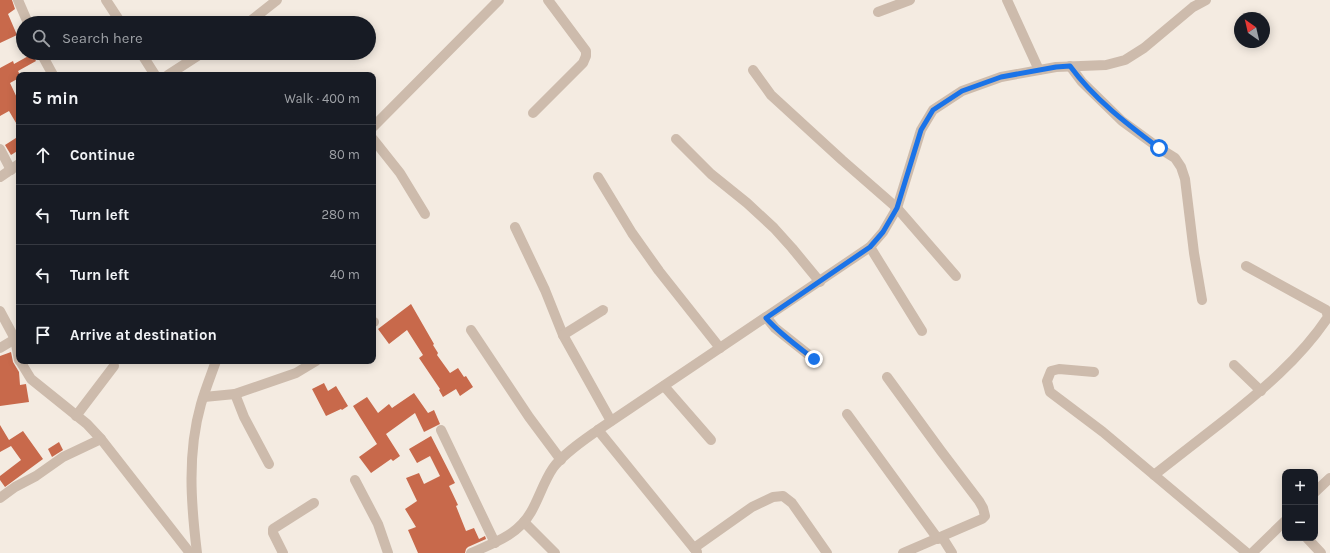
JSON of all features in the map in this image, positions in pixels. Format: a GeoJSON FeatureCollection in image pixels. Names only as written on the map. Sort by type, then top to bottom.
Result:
{"type":"FeatureCollection","features":[{"type":"Feature","properties":{"kind":"street"},"geometry":{"type":"LineString","coordinates":[[18,0],[25,16]]}},
{"type":"Feature","properties":{"kind":"street"},"geometry":{"type":"LineString","coordinates":[[106,0],[117,16]]}},
{"type":"Feature","properties":{"kind":"street"},"geometry":{"type":"LineString","coordinates":[[257,16],[277,0]]}},
{"type":"Feature","properties":{"kind":"street"},"geometry":{"type":"LineString","coordinates":[[376,124],[499,0]]}},
{"type":"Feature","properties":{"kind":"street"},"geometry":{"type":"LineString","coordinates":[[533,113],[583,63],[586,56],[586,51],[548,0]]}},
{"type":"Feature","properties":{"kind":"street"},"geometry":{"type":"LineString","coordinates":[[878,12],[910,0]]}},
{"type":"Feature","properties":{"kind":"street"},"geometry":{"type":"LineString","coordinates":[[1007,0],[1039,70]]}},
{"type":"Feature","properties":{"kind":"street"},"geometry":{"type":"LineString","coordinates":[[471,553],[504,539],[524,522],[531,513],[554,468],[573,448],[870,247],[883,232],[897,208],[921,130],[933,110],[962,91],[1001,77],[1056,67],[1106,65],[1125,60],[1144,48],[1193,7],[1206,0]]}},
{"type":"Feature","properties":{"kind":"street"},"geometry":{"type":"LineString","coordinates":[[45,60],[51,72]]}},
{"type":"Feature","properties":{"kind":"street"},"geometry":{"type":"LineString","coordinates":[[145,60],[153,72]]}},
{"type":"Feature","properties":{"kind":"street"},"geometry":{"type":"LineString","coordinates":[[173,72],[191,60]]}},
{"type":"Feature","properties":{"kind":"street"},"geometry":{"type":"LineString","coordinates":[[1070,66],[1082,82],[1122,121],[1175,158],[1181,167],[1185,179],[1194,253],[1202,300]]}},
{"type":"Feature","properties":{"kind":"street"},"geometry":{"type":"LineString","coordinates":[[753,70],[771,95],[897,208],[956,276]]}},
{"type":"Feature","properties":{"kind":"street"},"geometry":{"type":"LineString","coordinates":[[676,139],[711,174],[747,203],[774,228],[820,282]]}},
{"type":"Feature","properties":{"kind":"street"},"geometry":{"type":"LineString","coordinates":[[376,143],[400,173],[425,214]]}},
{"type":"Feature","properties":{"kind":"street"},"geometry":{"type":"LineString","coordinates":[[0,149],[15,167],[0,177]]}},
{"type":"Feature","properties":{"kind":"street"},"geometry":{"type":"LineString","coordinates":[[598,177],[632,233],[659,271],[720,348]]}},
{"type":"Feature","properties":{"kind":"street"},"geometry":{"type":"LineString","coordinates":[[515,228],[545,290],[563,335],[611,421]]}},
{"type":"Feature","properties":{"kind":"street"},"geometry":{"type":"LineString","coordinates":[[870,247],[922,331]]}},
{"type":"Feature","properties":{"kind":"street"},"geometry":{"type":"LineString","coordinates":[[1154,475],[1261,391],[1280,374],[1316,335],[1328,317],[1326,310],[1246,266]]}},
{"type":"Feature","properties":{"kind":"street"},"geometry":{"type":"LineString","coordinates":[[563,335],[603,310]]}},
{"type":"Feature","properties":{"kind":"street"},"geometry":{"type":"LineString","coordinates":[[0,311],[14,339],[16,347]]}},
{"type":"Feature","properties":{"kind":"street"},"geometry":{"type":"LineString","coordinates":[[766,318],[779,332],[814,359]]}},
{"type":"Feature","properties":{"kind":"street"},"geometry":{"type":"LineString","coordinates":[[471,330],[528,417],[561,460]]}},
{"type":"Feature","properties":{"kind":"street"},"geometry":{"type":"LineString","coordinates":[[0,348],[14,339]]}},
{"type":"Feature","properties":{"kind":"street"},"geometry":{"type":"LineString","coordinates":[[22,364],[31,379],[87,424],[101,439],[190,553]]}},
{"type":"Feature","properties":{"kind":"street"},"geometry":{"type":"LineString","coordinates":[[197,553],[193,527],[191,488],[193,447],[201,404],[215,364]]}},
{"type":"Feature","properties":{"kind":"street"},"geometry":{"type":"LineString","coordinates":[[204,396],[235,394],[296,373],[311,364]]}},
{"type":"Feature","properties":{"kind":"street"},"geometry":{"type":"LineString","coordinates":[[1234,365],[1261,391]]}},
{"type":"Feature","properties":{"kind":"street"},"geometry":{"type":"LineString","coordinates":[[76,416],[114,366]]}},
{"type":"Feature","properties":{"kind":"street"},"geometry":{"type":"LineString","coordinates":[[1094,372],[1059,369],[1051,371],[1047,381],[1050,392],[1103,432],[1247,553]]}},
{"type":"Feature","properties":{"kind":"street"},"geometry":{"type":"LineString","coordinates":[[887,377],[984,508],[986,516],[940,538],[903,553]]}},
{"type":"Feature","properties":{"kind":"street"},"geometry":{"type":"LineString","coordinates":[[664,386],[711,440]]}},
{"type":"Feature","properties":{"kind":"street"},"geometry":{"type":"LineString","coordinates":[[235,394],[244,417],[269,464]]}},
{"type":"Feature","properties":{"kind":"street"},"geometry":{"type":"LineString","coordinates":[[847,414],[952,553]]}},
{"type":"Feature","properties":{"kind":"street"},"geometry":{"type":"LineString","coordinates":[[442,430],[495,543]]}},
{"type":"Feature","properties":{"kind":"street"},"geometry":{"type":"LineString","coordinates":[[598,430],[696,551],[752,507],[773,497],[783,496],[792,503],[827,553]]}},
{"type":"Feature","properties":{"kind":"street"},"geometry":{"type":"LineString","coordinates":[[0,498],[63,457],[101,439]]}},
{"type":"Feature","properties":{"kind":"street"},"geometry":{"type":"LineString","coordinates":[[1318,489],[1330,478]]}},
{"type":"Feature","properties":{"kind":"street"},"geometry":{"type":"LineString","coordinates":[[355,480],[378,524],[388,553]]}},
{"type":"Feature","properties":{"kind":"street"},"geometry":{"type":"LineString","coordinates":[[283,553],[273,533],[273,529],[314,503]]}},
{"type":"Feature","properties":{"kind":"street"},"geometry":{"type":"LineString","coordinates":[[524,522],[555,553]]}},
{"type":"Feature","properties":{"kind":"street"},"geometry":{"type":"LineString","coordinates":[[1252,553],[1282,524]]}},
{"type":"Feature","properties":{"kind":"street"},"geometry":{"type":"LineString","coordinates":[[1310,541],[1321,553]]}},
{"type":"Feature","properties":{"kind":"building"},"geometry":{"type":"Polygon","coordinates":[[[0,0],[12,0],[15,9],[8,14],[16,35],[0,43],[0,0]]]}},
{"type":"Feature","properties":{"kind":"building"},"geometry":{"type":"Polygon","coordinates":[[[21,60],[36,61],[18,72],[16,72],[16,80],[10,83],[16,96],[16,123],[9,111],[0,116],[0,68],[13,61],[14,64],[21,60]]]}},
{"type":"Feature","properties":{"kind":"building"},"geometry":{"type":"Polygon","coordinates":[[[16,138],[16,152],[11,155],[5,145],[16,138]]]}},
{"type":"Feature","properties":{"kind":"building"},"geometry":{"type":"Polygon","coordinates":[[[411,304],[434,344],[433,345],[438,353],[437,355],[450,373],[458,368],[464,377],[466,376],[473,387],[460,396],[456,389],[443,397],[439,390],[440,389],[419,358],[423,355],[407,330],[389,344],[378,329],[411,304]]]}},
{"type":"Feature","properties":{"kind":"building"},"geometry":{"type":"Polygon","coordinates":[[[11,352],[13,362],[19,372],[20,385],[26,384],[29,402],[0,406],[0,356],[11,352]]]}},
{"type":"Feature","properties":{"kind":"building"},"geometry":{"type":"Polygon","coordinates":[[[324,383],[328,391],[336,386],[348,406],[326,416],[312,389],[324,383]]]}},
{"type":"Feature","properties":{"kind":"building"},"geometry":{"type":"Polygon","coordinates":[[[414,393],[428,413],[434,410],[440,424],[424,432],[415,413],[386,434],[400,456],[393,461],[391,459],[371,473],[359,457],[377,444],[353,406],[367,397],[378,413],[389,404],[392,408],[414,393]]]}},
{"type":"Feature","properties":{"kind":"building"},"geometry":{"type":"Polygon","coordinates":[[[0,425],[9,440],[23,431],[43,459],[5,487],[0,480],[0,476],[21,460],[11,446],[0,452],[0,425]]]}},
{"type":"Feature","properties":{"kind":"building"},"geometry":{"type":"Polygon","coordinates":[[[431,436],[455,483],[449,486],[458,505],[456,506],[466,531],[474,528],[479,539],[485,536],[486,539],[468,547],[465,553],[418,553],[408,530],[416,527],[405,509],[417,501],[406,478],[419,473],[424,484],[440,476],[430,456],[417,463],[409,449],[431,436]]]}},
{"type":"Feature","properties":{"kind":"building"},"geometry":{"type":"Polygon","coordinates":[[[59,442],[63,450],[52,457],[48,449],[59,442]]]}},
{"type":"Feature","properties":{"kind":"route"},"geometry":{"type":"LineString","coordinates":[[814,359],[775,328],[766,318],[870,247],[883,232],[897,208],[921,130],[933,110],[962,91],[1001,77],[1056,67],[1070,66],[1082,82],[1122,121],[1159,148]]}}]}
